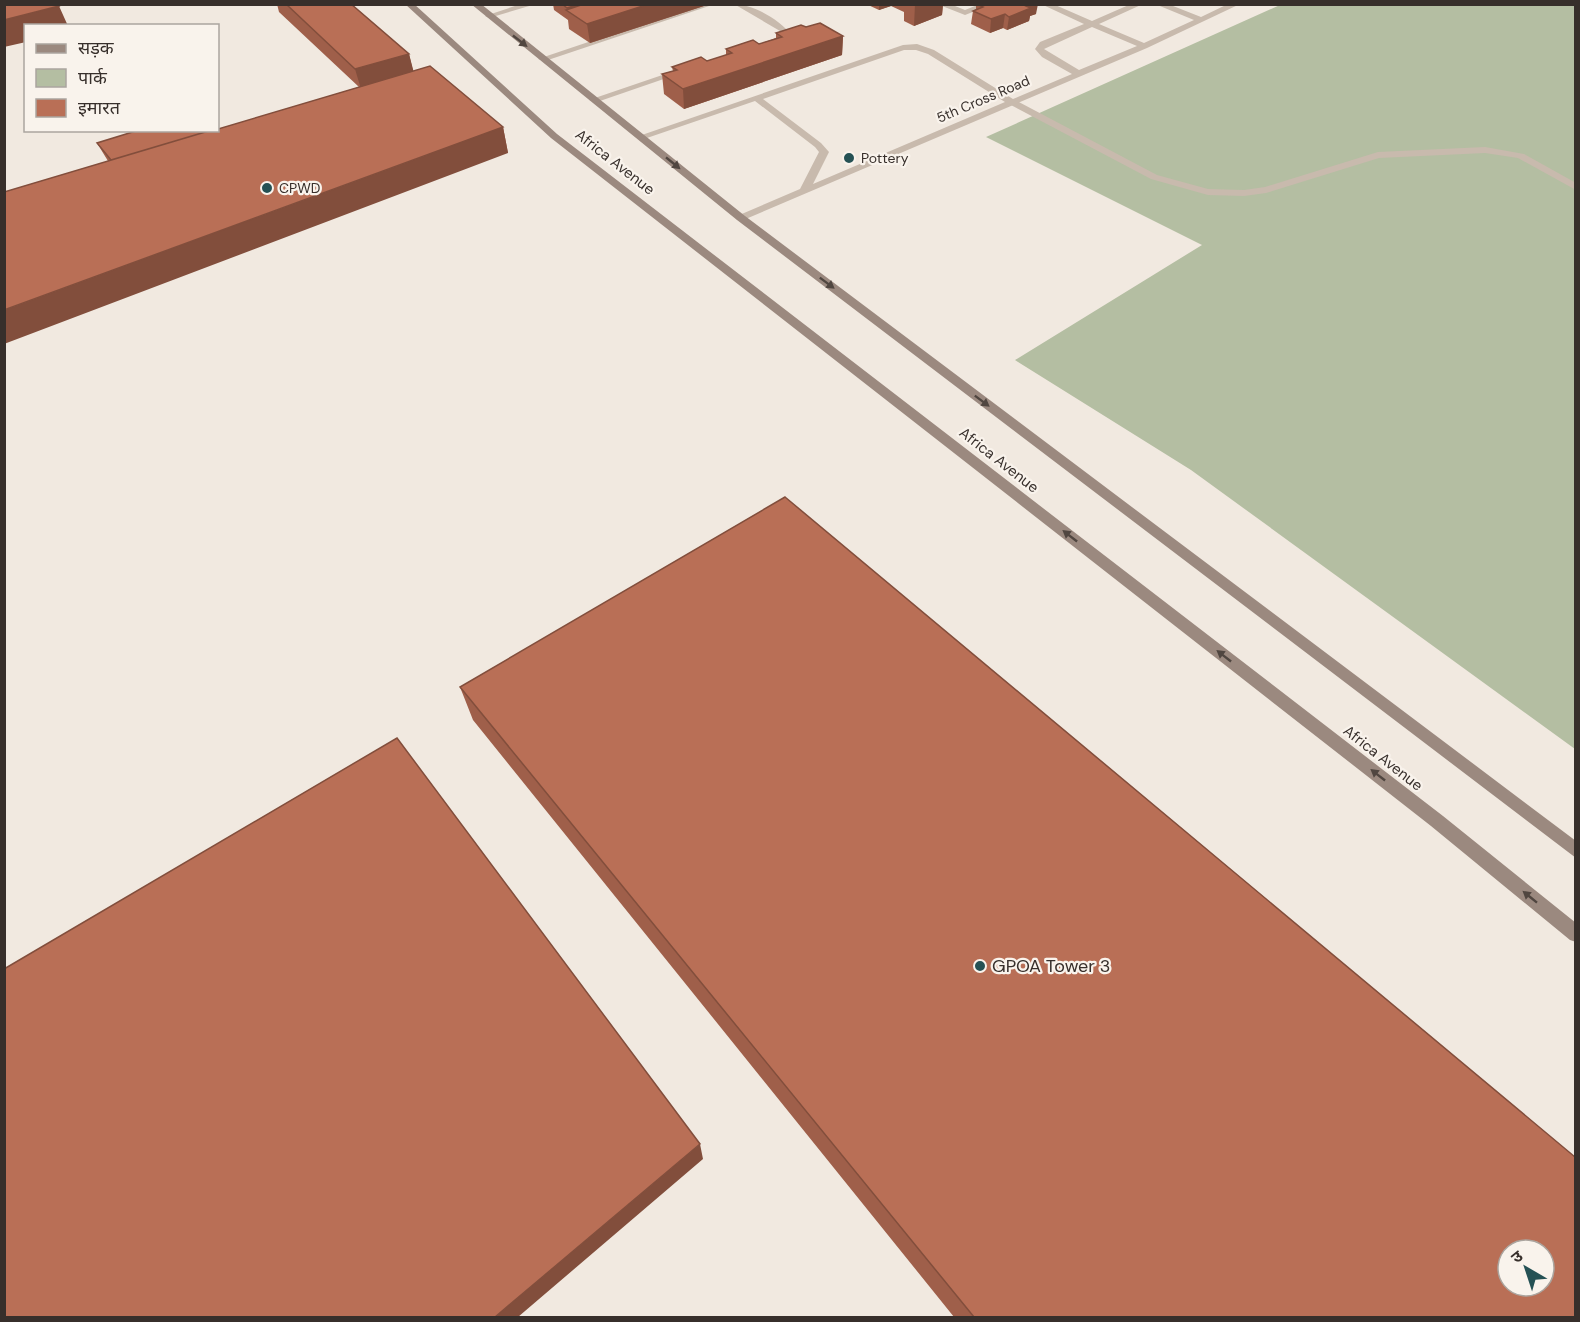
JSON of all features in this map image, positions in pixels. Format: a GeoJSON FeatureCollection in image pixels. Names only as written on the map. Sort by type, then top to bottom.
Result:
{"type":"FeatureCollection","features":[{"type":"Feature","properties":{"kind":"main road","name":"Africa Avenue"},"geometry":{"type":"LineString","coordinates":[[409,4],[554,136],[1437,821],[1575,934]]}},
{"type":"Feature","properties":{"kind":"main road"},"geometry":{"type":"LineString","coordinates":[[475,4],[741,218],[1575,851]]}},
{"type":"Feature","properties":{"kind":"street"},"geometry":{"type":"LineString","coordinates":[[489,16],[532,4]]}},
{"type":"Feature","properties":{"kind":"street"},"geometry":{"type":"LineString","coordinates":[[542,59],[711,4]]}},
{"type":"Feature","properties":{"kind":"street"},"geometry":{"type":"LineString","coordinates":[[738,4],[783,29],[787,35],[769,43]]}},
{"type":"Feature","properties":{"kind":"street"},"geometry":{"type":"LineString","coordinates":[[941,4],[965,12],[989,4]]}},
{"type":"Feature","properties":{"kind":"street"},"geometry":{"type":"LineString","coordinates":[[1045,4],[1144,46]]}},
{"type":"Feature","properties":{"kind":"street"},"geometry":{"type":"LineString","coordinates":[[1079,74],[1045,55],[1039,49],[1043,44],[1089,23],[1139,4]]}},
{"type":"Feature","properties":{"kind":"street"},"geometry":{"type":"LineString","coordinates":[[1159,4],[1201,20]]}},
{"type":"Feature","properties":{"kind":"street","name":"5th Cross Road"},"geometry":{"type":"LineString","coordinates":[[741,218],[1144,46],[1236,4]]}},
{"type":"Feature","properties":{"kind":"street"},"geometry":{"type":"LineString","coordinates":[[641,137],[903,48],[917,47],[931,52],[1012,102],[1154,177],[1208,192],[1244,194],[1266,190],[1378,155],[1485,150],[1503,151],[1521,156],[1575,187]]}},
{"type":"Feature","properties":{"kind":"street"},"geometry":{"type":"LineString","coordinates":[[594,100],[691,69]]}},
{"type":"Feature","properties":{"kind":"street"},"geometry":{"type":"LineString","coordinates":[[758,99],[824,152],[822,160],[804,191]]}},
{"type":"Feature","properties":{"kind":"green space"},"geometry":{"type":"Polygon","coordinates":[[[1280,5],[1575,5],[1575,749],[1191,470],[1015,360],[1202,245],[986,137],[1280,5]]]}},
{"type":"Feature","properties":{"kind":"building"},"geometry":{"type":"Polygon","coordinates":[[[4,4],[57,4],[59,6],[4,20],[4,4]]]}},
{"type":"Feature","properties":{"kind":"building"},"geometry":{"type":"Polygon","coordinates":[[[286,4],[351,4],[409,54],[355,69],[286,4]]]}},
{"type":"Feature","properties":{"kind":"building"},"geometry":{"type":"Polygon","coordinates":[[[562,4],[580,4],[567,8],[562,4]]]}},
{"type":"Feature","properties":{"kind":"building"},"geometry":{"type":"Polygon","coordinates":[[[584,4],[649,4],[587,24],[566,10],[584,4]]]}},
{"type":"Feature","properties":{"kind":"building"},"geometry":{"type":"Polygon","coordinates":[[[977,4],[1029,4],[1026,6],[1031,8],[1009,17],[1005,14],[991,19],[973,11],[983,7],[977,4]]]}},
{"type":"Feature","properties":{"kind":"building"},"geometry":{"type":"Polygon","coordinates":[[[820,23],[843,36],[683,89],[662,74],[677,70],[672,67],[701,57],[707,61],[732,53],[726,49],[753,40],[759,44],[782,37],[776,33],[801,25],[806,27],[820,23]]]}},
{"type":"Feature","properties":{"kind":"building","name":"CPWD"},"geometry":{"type":"Polygon","coordinates":[[[430,66],[503,127],[4,310],[4,192],[205,132],[219,132],[219,129],[430,66]]]}},
{"type":"Feature","properties":{"kind":"building"},"geometry":{"type":"Polygon","coordinates":[[[133,132],[205,132],[111,160],[97,143],[133,132]]]}},
{"type":"Feature","properties":{"kind":"building","name":"GPOA Tower 3"},"geometry":{"type":"Polygon","coordinates":[[[785,497],[1575,1157],[1575,1317],[974,1317],[460,687],[785,497]]]}},
{"type":"Feature","properties":{"kind":"building"},"geometry":{"type":"Polygon","coordinates":[[[397,738],[700,1144],[495,1317],[4,1317],[4,969],[397,738]]]}},
{"type":"Feature","properties":{"kind":"place","name":"Pottery"},"geometry":{"type":"Point","coordinates":[849,158]}},
{"type":"Feature","properties":{"kind":"place","name":"CPWD"},"geometry":{"type":"Point","coordinates":[267,188]}},
{"type":"Feature","properties":{"kind":"place","name":"GPOA Tower 3"},"geometry":{"type":"Point","coordinates":[980,966]}}]}
